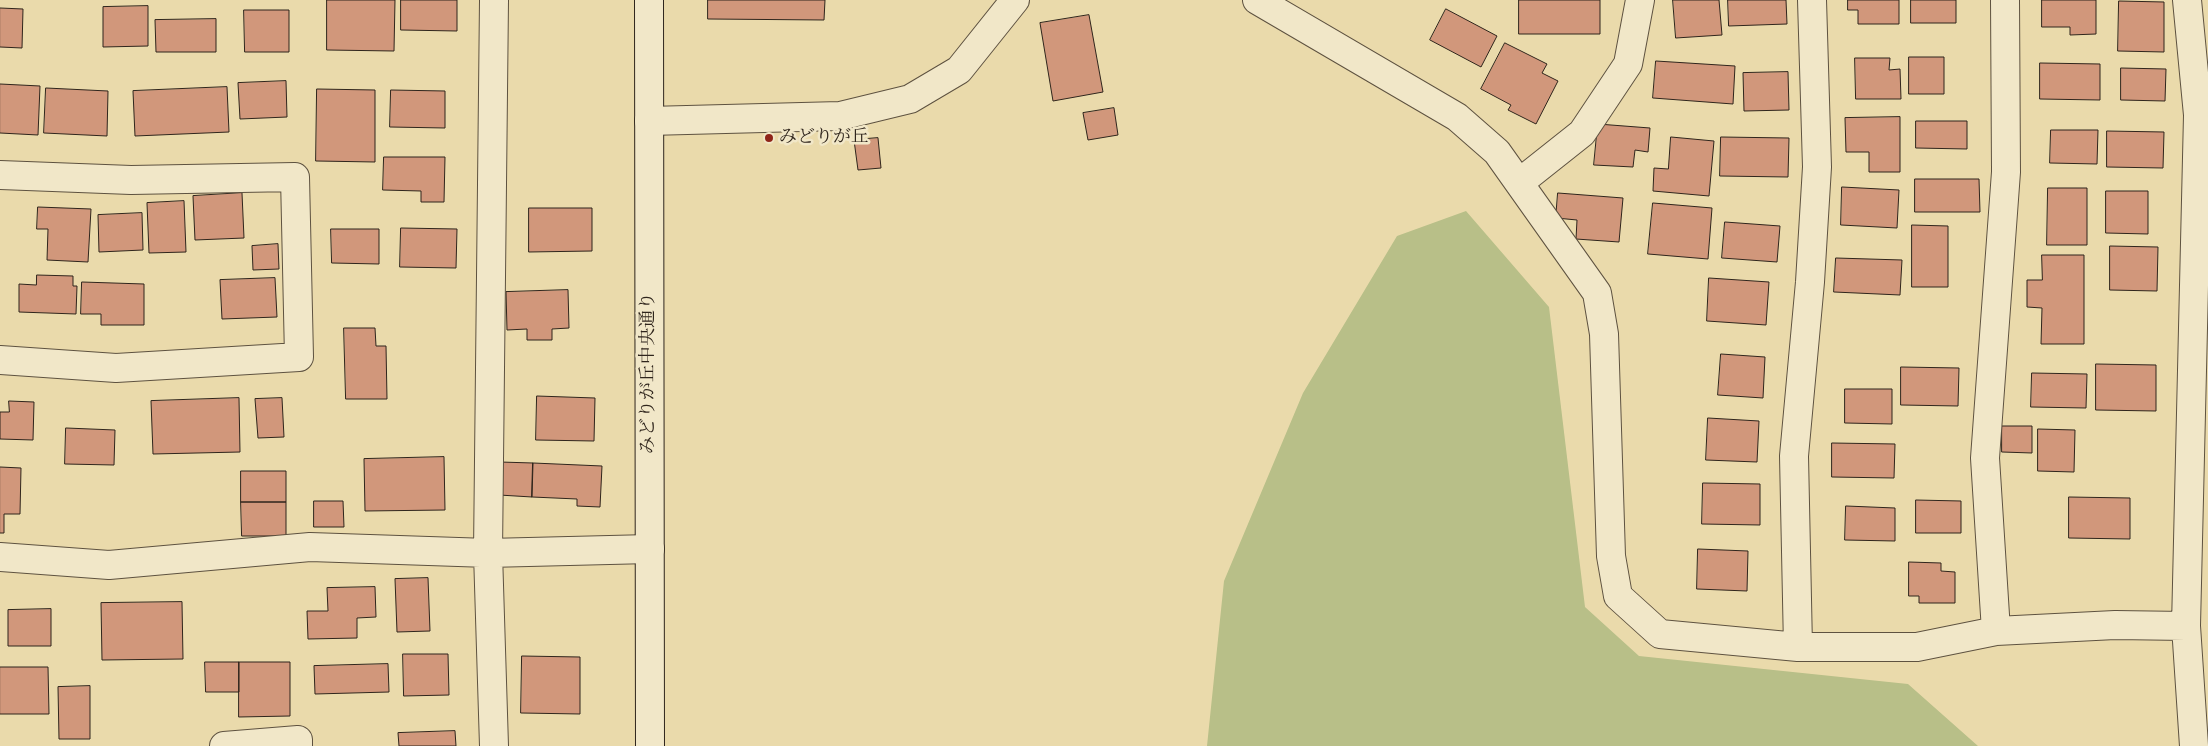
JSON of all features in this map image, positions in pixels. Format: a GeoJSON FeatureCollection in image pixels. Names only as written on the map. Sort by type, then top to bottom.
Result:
{"type":"FeatureCollection","features":[{"type":"Feature","properties":{"kind":"street"},"geometry":{"type":"LineString","coordinates":[[494,0],[488,553],[494,746]]}},
{"type":"Feature","properties":{"kind":"street","name":"みどりが丘中央通り"},"geometry":{"type":"LineString","coordinates":[[649,0],[650,746]]}},
{"type":"Feature","properties":{"kind":"street"},"geometry":{"type":"LineString","coordinates":[[649,121],[840,116],[910,99],[959,70],[1015,0]]}},
{"type":"Feature","properties":{"kind":"street"},"geometry":{"type":"LineString","coordinates":[[1256,0],[1457,117],[1497,152],[1597,293],[1604,334],[1611,556],[1618,596],[1660,634],[1798,647],[1916,647],[1996,631],[2115,625],[2186,626]]}},
{"type":"Feature","properties":{"kind":"street"},"geometry":{"type":"LineString","coordinates":[[1519,183],[1582,133],[1628,64],[1640,0]]}},
{"type":"Feature","properties":{"kind":"street"},"geometry":{"type":"LineString","coordinates":[[1798,647],[1794,456],[1810,282],[1817,167],[1812,0]]}},
{"type":"Feature","properties":{"kind":"street"},"geometry":{"type":"LineString","coordinates":[[1996,631],[1985,458],[2006,172],[2005,0]]}},
{"type":"Feature","properties":{"kind":"street"},"geometry":{"type":"LineString","coordinates":[[2187,0],[2198,115],[2186,626],[2194,746]]}},
{"type":"Feature","properties":{"kind":"street"},"geometry":{"type":"LineString","coordinates":[[0,175],[131,180],[295,177],[298,357],[116,368],[0,360]]}},
{"type":"Feature","properties":{"kind":"street"},"geometry":{"type":"LineString","coordinates":[[0,557],[110,565],[310,547],[488,553],[650,550]]}},
{"type":"Feature","properties":{"kind":"street"},"geometry":{"type":"LineString","coordinates":[[224,746],[298,740],[298,746]]}},
{"type":"Feature","properties":{"kind":"green space"},"geometry":{"type":"Polygon","coordinates":[[[1466,211],[1549,307],[1585,607],[1639,656],[1908,684],[1978,746],[1207,746],[1224,581],[1303,393],[1397,236],[1466,211]]]}},
{"type":"Feature","properties":{"kind":"building"},"geometry":{"type":"Polygon","coordinates":[[[327,0],[395,0],[394,51],[327,50],[327,0]]]}},
{"type":"Feature","properties":{"kind":"building"},"geometry":{"type":"Polygon","coordinates":[[[401,0],[457,0],[457,31],[401,30],[401,0]]]}},
{"type":"Feature","properties":{"kind":"building"},"geometry":{"type":"Polygon","coordinates":[[[708,0],[825,0],[824,20],[708,19],[708,0]]]}},
{"type":"Feature","properties":{"kind":"building"},"geometry":{"type":"Polygon","coordinates":[[[1519,0],[1600,0],[1600,34],[1519,34],[1519,0]]]}},
{"type":"Feature","properties":{"kind":"building"},"geometry":{"type":"Polygon","coordinates":[[[1673,0],[1719,0],[1722,35],[1676,38],[1673,0]]]}},
{"type":"Feature","properties":{"kind":"building"},"geometry":{"type":"Polygon","coordinates":[[[1728,0],[1786,0],[1787,24],[1729,26],[1728,0]]]}},
{"type":"Feature","properties":{"kind":"building"},"geometry":{"type":"Polygon","coordinates":[[[1848,0],[1899,0],[1899,24],[1858,24],[1858,10],[1848,10],[1848,0]]]}},
{"type":"Feature","properties":{"kind":"building"},"geometry":{"type":"Polygon","coordinates":[[[1911,0],[1956,0],[1956,23],[1911,23],[1911,0]]]}},
{"type":"Feature","properties":{"kind":"building"},"geometry":{"type":"Polygon","coordinates":[[[2042,0],[2096,0],[2096,34],[2070,35],[2070,27],[2042,27],[2042,0]]]}},
{"type":"Feature","properties":{"kind":"building"},"geometry":{"type":"Polygon","coordinates":[[[2119,1],[2164,2],[2164,52],[2118,51],[2119,1]]]}},
{"type":"Feature","properties":{"kind":"building"},"geometry":{"type":"Polygon","coordinates":[[[148,6],[148,46],[103,47],[103,7],[148,6]]]}},
{"type":"Feature","properties":{"kind":"building"},"geometry":{"type":"Polygon","coordinates":[[[0,8],[23,9],[22,48],[0,47],[0,8]]]}},
{"type":"Feature","properties":{"kind":"building"},"geometry":{"type":"Polygon","coordinates":[[[1446,9],[1497,36],[1481,67],[1430,40],[1446,9]]]}},
{"type":"Feature","properties":{"kind":"building"},"geometry":{"type":"Polygon","coordinates":[[[244,10],[289,10],[289,52],[245,52],[244,10]]]}},
{"type":"Feature","properties":{"kind":"building"},"geometry":{"type":"Polygon","coordinates":[[[1089,15],[1103,92],[1053,101],[1040,23],[1089,15]]]}},
{"type":"Feature","properties":{"kind":"building"},"geometry":{"type":"Polygon","coordinates":[[[216,19],[216,52],[156,52],[155,20],[216,19]]]}},
{"type":"Feature","properties":{"kind":"building"},"geometry":{"type":"Polygon","coordinates":[[[1505,43],[1547,64],[1542,73],[1558,81],[1536,124],[1508,110],[1511,105],[1481,89],[1505,43]]]}},
{"type":"Feature","properties":{"kind":"building"},"geometry":{"type":"Polygon","coordinates":[[[1909,57],[1944,57],[1944,94],[1909,94],[1909,57]]]}},
{"type":"Feature","properties":{"kind":"building"},"geometry":{"type":"Polygon","coordinates":[[[1855,58],[1890,58],[1889,70],[1900,69],[1901,99],[1856,99],[1855,58]]]}},
{"type":"Feature","properties":{"kind":"building"},"geometry":{"type":"Polygon","coordinates":[[[1656,61],[1735,66],[1733,104],[1653,98],[1656,61]]]}},
{"type":"Feature","properties":{"kind":"building"},"geometry":{"type":"Polygon","coordinates":[[[2040,63],[2100,64],[2100,100],[2040,99],[2040,63]]]}},
{"type":"Feature","properties":{"kind":"building"},"geometry":{"type":"Polygon","coordinates":[[[2121,68],[2166,69],[2165,101],[2121,100],[2121,68]]]}},
{"type":"Feature","properties":{"kind":"building"},"geometry":{"type":"Polygon","coordinates":[[[1788,72],[1789,110],[1744,111],[1743,73],[1788,72]]]}},
{"type":"Feature","properties":{"kind":"building"},"geometry":{"type":"Polygon","coordinates":[[[286,81],[287,117],[240,119],[238,83],[286,81]]]}},
{"type":"Feature","properties":{"kind":"building"},"geometry":{"type":"Polygon","coordinates":[[[0,84],[40,86],[38,135],[0,133],[0,84]]]}},
{"type":"Feature","properties":{"kind":"building"},"geometry":{"type":"Polygon","coordinates":[[[227,87],[229,132],[135,136],[133,91],[227,87]]]}},
{"type":"Feature","properties":{"kind":"building"},"geometry":{"type":"Polygon","coordinates":[[[46,88],[108,91],[107,136],[44,133],[46,88]]]}},
{"type":"Feature","properties":{"kind":"building"},"geometry":{"type":"Polygon","coordinates":[[[317,89],[375,90],[375,162],[316,161],[317,89]]]}},
{"type":"Feature","properties":{"kind":"building"},"geometry":{"type":"Polygon","coordinates":[[[391,90],[445,91],[445,128],[390,127],[391,90]]]}},
{"type":"Feature","properties":{"kind":"building"},"geometry":{"type":"Polygon","coordinates":[[[1114,108],[1118,135],[1088,140],[1083,113],[1114,108]]]}},
{"type":"Feature","properties":{"kind":"building"},"geometry":{"type":"Polygon","coordinates":[[[1900,117],[1900,172],[1869,172],[1869,152],[1846,152],[1845,118],[1900,117]]]}},
{"type":"Feature","properties":{"kind":"building"},"geometry":{"type":"Polygon","coordinates":[[[1916,121],[1967,121],[1967,149],[1916,148],[1916,121]]]}},
{"type":"Feature","properties":{"kind":"building"},"geometry":{"type":"Polygon","coordinates":[[[1598,124],[1650,128],[1648,152],[1635,150],[1633,167],[1594,165],[1598,124]]]}},
{"type":"Feature","properties":{"kind":"building"},"geometry":{"type":"Polygon","coordinates":[[[2051,130],[2098,130],[2097,164],[2050,163],[2051,130]]]}},
{"type":"Feature","properties":{"kind":"building"},"geometry":{"type":"Polygon","coordinates":[[[2107,131],[2164,132],[2163,168],[2107,167],[2107,131]]]}},
{"type":"Feature","properties":{"kind":"building"},"geometry":{"type":"Polygon","coordinates":[[[1671,137],[1714,141],[1709,196],[1653,191],[1654,168],[1668,169],[1671,137]]]}},
{"type":"Feature","properties":{"kind":"building"},"geometry":{"type":"Polygon","coordinates":[[[1721,137],[1789,138],[1788,177],[1720,176],[1721,137]]]}},
{"type":"Feature","properties":{"kind":"building"},"geometry":{"type":"Polygon","coordinates":[[[878,138],[881,168],[858,170],[854,140],[878,138]]]}},
{"type":"Feature","properties":{"kind":"building"},"geometry":{"type":"Polygon","coordinates":[[[384,157],[445,157],[444,202],[421,202],[421,191],[383,190],[384,157]]]}},
{"type":"Feature","properties":{"kind":"building"},"geometry":{"type":"Polygon","coordinates":[[[1915,179],[1979,179],[1980,212],[1915,212],[1915,179]]]}},
{"type":"Feature","properties":{"kind":"building"},"geometry":{"type":"Polygon","coordinates":[[[1842,187],[1899,190],[1897,228],[1841,225],[1842,187]]]}},
{"type":"Feature","properties":{"kind":"building"},"geometry":{"type":"Polygon","coordinates":[[[2048,188],[2087,188],[2087,245],[2047,245],[2048,188]]]}},
{"type":"Feature","properties":{"kind":"building"},"geometry":{"type":"Polygon","coordinates":[[[2106,191],[2148,191],[2148,234],[2106,233],[2106,191]]]}},
{"type":"Feature","properties":{"kind":"building"},"geometry":{"type":"Polygon","coordinates":[[[242,193],[244,238],[195,240],[193,196],[242,193]]]}},
{"type":"Feature","properties":{"kind":"building"},"geometry":{"type":"Polygon","coordinates":[[[1558,193],[1623,198],[1619,242],[1576,239],[1577,220],[1556,218],[1558,193]]]}},
{"type":"Feature","properties":{"kind":"building"},"geometry":{"type":"Polygon","coordinates":[[[184,201],[186,252],[149,253],[147,203],[184,201]]]}},
{"type":"Feature","properties":{"kind":"building"},"geometry":{"type":"Polygon","coordinates":[[[1653,203],[1712,208],[1708,259],[1648,254],[1653,203]]]}},
{"type":"Feature","properties":{"kind":"building"},"geometry":{"type":"Polygon","coordinates":[[[38,207],[91,209],[88,262],[47,260],[48,229],[37,229],[38,207]]]}},
{"type":"Feature","properties":{"kind":"building"},"geometry":{"type":"Polygon","coordinates":[[[529,208],[592,208],[592,251],[529,252],[529,208]]]}},
{"type":"Feature","properties":{"kind":"building"},"geometry":{"type":"Polygon","coordinates":[[[142,213],[143,250],[99,252],[98,215],[142,213]]]}},
{"type":"Feature","properties":{"kind":"building"},"geometry":{"type":"Polygon","coordinates":[[[1725,222],[1780,226],[1777,262],[1722,258],[1725,222]]]}},
{"type":"Feature","properties":{"kind":"building"},"geometry":{"type":"Polygon","coordinates":[[[1912,225],[1948,226],[1948,287],[1912,287],[1912,225]]]}},
{"type":"Feature","properties":{"kind":"building"},"geometry":{"type":"Polygon","coordinates":[[[401,228],[457,229],[456,268],[400,267],[401,228]]]}},
{"type":"Feature","properties":{"kind":"building"},"geometry":{"type":"Polygon","coordinates":[[[331,229],[379,229],[379,264],[332,263],[331,229]]]}},
{"type":"Feature","properties":{"kind":"building"},"geometry":{"type":"Polygon","coordinates":[[[278,244],[279,269],[253,270],[252,246],[278,244]]]}},
{"type":"Feature","properties":{"kind":"building"},"geometry":{"type":"Polygon","coordinates":[[[2110,246],[2158,247],[2157,291],[2110,290],[2110,246]]]}},
{"type":"Feature","properties":{"kind":"building"},"geometry":{"type":"Polygon","coordinates":[[[2042,255],[2084,255],[2084,344],[2041,344],[2042,308],[2027,307],[2027,280],[2042,280],[2042,255]]]}},
{"type":"Feature","properties":{"kind":"building"},"geometry":{"type":"Polygon","coordinates":[[[1836,258],[1902,260],[1900,295],[1834,292],[1836,258]]]}},
{"type":"Feature","properties":{"kind":"building"},"geometry":{"type":"Polygon","coordinates":[[[37,275],[73,276],[73,286],[77,286],[76,314],[19,312],[19,284],[36,285],[37,275]]]}},
{"type":"Feature","properties":{"kind":"building"},"geometry":{"type":"Polygon","coordinates":[[[275,278],[277,317],[222,319],[220,280],[275,278]]]}},
{"type":"Feature","properties":{"kind":"building"},"geometry":{"type":"Polygon","coordinates":[[[1709,278],[1769,282],[1766,325],[1707,321],[1709,278]]]}},
{"type":"Feature","properties":{"kind":"building"},"geometry":{"type":"Polygon","coordinates":[[[82,282],[144,284],[144,325],[101,325],[101,314],[81,314],[82,282]]]}},
{"type":"Feature","properties":{"kind":"building"},"geometry":{"type":"Polygon","coordinates":[[[568,290],[569,328],[552,329],[552,340],[527,340],[527,329],[507,330],[506,292],[568,290]]]}},
{"type":"Feature","properties":{"kind":"building"},"geometry":{"type":"Polygon","coordinates":[[[344,328],[375,328],[376,346],[386,346],[387,399],[346,399],[344,328]]]}},
{"type":"Feature","properties":{"kind":"building"},"geometry":{"type":"Polygon","coordinates":[[[1721,354],[1765,357],[1763,398],[1718,395],[1721,354]]]}},
{"type":"Feature","properties":{"kind":"building"},"geometry":{"type":"Polygon","coordinates":[[[2096,364],[2156,365],[2156,411],[2096,410],[2096,364]]]}},
{"type":"Feature","properties":{"kind":"building"},"geometry":{"type":"Polygon","coordinates":[[[1901,367],[1959,368],[1958,406],[1901,405],[1901,367]]]}},
{"type":"Feature","properties":{"kind":"building"},"geometry":{"type":"Polygon","coordinates":[[[2032,373],[2087,374],[2086,408],[2031,407],[2032,373]]]}},
{"type":"Feature","properties":{"kind":"building"},"geometry":{"type":"Polygon","coordinates":[[[1845,389],[1892,389],[1892,424],[1845,423],[1845,389]]]}},
{"type":"Feature","properties":{"kind":"building"},"geometry":{"type":"Polygon","coordinates":[[[537,396],[595,398],[594,441],[536,440],[537,396]]]}},
{"type":"Feature","properties":{"kind":"building"},"geometry":{"type":"Polygon","coordinates":[[[239,398],[240,452],[153,454],[151,401],[239,398]]]}},
{"type":"Feature","properties":{"kind":"building"},"geometry":{"type":"Polygon","coordinates":[[[282,398],[284,437],[258,438],[255,399],[282,398]]]}},
{"type":"Feature","properties":{"kind":"building"},"geometry":{"type":"Polygon","coordinates":[[[9,401],[34,402],[33,440],[0,439],[0,412],[9,412],[9,401]]]}},
{"type":"Feature","properties":{"kind":"building"},"geometry":{"type":"Polygon","coordinates":[[[1708,418],[1759,421],[1757,462],[1706,460],[1708,418]]]}},
{"type":"Feature","properties":{"kind":"building"},"geometry":{"type":"Polygon","coordinates":[[[2002,426],[2032,426],[2032,453],[2002,452],[2002,426]]]}},
{"type":"Feature","properties":{"kind":"building"},"geometry":{"type":"Polygon","coordinates":[[[66,428],[115,430],[114,465],[65,464],[66,428]]]}},
{"type":"Feature","properties":{"kind":"building"},"geometry":{"type":"Polygon","coordinates":[[[2038,429],[2075,430],[2074,472],[2038,471],[2038,429]]]}},
{"type":"Feature","properties":{"kind":"building"},"geometry":{"type":"Polygon","coordinates":[[[1832,443],[1895,444],[1894,478],[1832,477],[1832,443]]]}},
{"type":"Feature","properties":{"kind":"building"},"geometry":{"type":"Polygon","coordinates":[[[444,457],[445,510],[365,511],[364,459],[444,457]]]}},
{"type":"Feature","properties":{"kind":"building"},"geometry":{"type":"Polygon","coordinates":[[[500,462],[533,463],[532,497],[499,495],[500,462]]]}},
{"type":"Feature","properties":{"kind":"building"},"geometry":{"type":"Polygon","coordinates":[[[533,463],[602,466],[600,507],[577,506],[577,499],[532,497],[533,463]]]}},
{"type":"Feature","properties":{"kind":"building"},"geometry":{"type":"Polygon","coordinates":[[[0,467],[21,468],[20,514],[4,514],[4,533],[0,533],[0,467]]]}},
{"type":"Feature","properties":{"kind":"building"},"geometry":{"type":"Polygon","coordinates":[[[241,471],[286,471],[286,502],[241,502],[241,471]]]}},
{"type":"Feature","properties":{"kind":"building"},"geometry":{"type":"Polygon","coordinates":[[[1703,483],[1760,484],[1760,525],[1702,524],[1703,483]]]}},
{"type":"Feature","properties":{"kind":"building"},"geometry":{"type":"Polygon","coordinates":[[[2069,497],[2130,498],[2130,539],[2069,538],[2069,497]]]}},
{"type":"Feature","properties":{"kind":"building"},"geometry":{"type":"Polygon","coordinates":[[[1916,500],[1961,501],[1961,533],[1916,533],[1916,500]]]}},
{"type":"Feature","properties":{"kind":"building"},"geometry":{"type":"Polygon","coordinates":[[[314,501],[343,501],[344,527],[314,527],[314,501]]]}},
{"type":"Feature","properties":{"kind":"building"},"geometry":{"type":"Polygon","coordinates":[[[241,502],[286,502],[286,536],[242,536],[241,502]]]}},
{"type":"Feature","properties":{"kind":"building"},"geometry":{"type":"Polygon","coordinates":[[[1846,506],[1895,508],[1895,541],[1845,540],[1846,506]]]}},
{"type":"Feature","properties":{"kind":"building"},"geometry":{"type":"Polygon","coordinates":[[[1698,549],[1748,551],[1747,591],[1697,589],[1698,549]]]}},
{"type":"Feature","properties":{"kind":"building"},"geometry":{"type":"Polygon","coordinates":[[[1909,562],[1941,563],[1941,571],[1955,572],[1955,603],[1919,603],[1919,596],[1909,596],[1909,562]]]}},
{"type":"Feature","properties":{"kind":"building"},"geometry":{"type":"Polygon","coordinates":[[[428,578],[430,631],[397,632],[395,579],[428,578]]]}},
{"type":"Feature","properties":{"kind":"building"},"geometry":{"type":"Polygon","coordinates":[[[375,587],[376,617],[357,618],[357,638],[308,639],[307,611],[328,611],[327,588],[375,587]]]}},
{"type":"Feature","properties":{"kind":"building"},"geometry":{"type":"Polygon","coordinates":[[[182,602],[183,659],[102,660],[101,603],[182,602]]]}},
{"type":"Feature","properties":{"kind":"building"},"geometry":{"type":"Polygon","coordinates":[[[51,609],[51,646],[8,646],[8,610],[51,609]]]}},
{"type":"Feature","properties":{"kind":"building"},"geometry":{"type":"Polygon","coordinates":[[[403,654],[448,654],[449,695],[404,696],[403,654]]]}},
{"type":"Feature","properties":{"kind":"building"},"geometry":{"type":"Polygon","coordinates":[[[522,656],[580,657],[580,714],[521,713],[522,656]]]}},
{"type":"Feature","properties":{"kind":"building"},"geometry":{"type":"Polygon","coordinates":[[[205,662],[239,662],[239,692],[206,692],[205,662]]]}},
{"type":"Feature","properties":{"kind":"building"},"geometry":{"type":"Polygon","coordinates":[[[239,662],[290,662],[290,716],[239,717],[239,662]]]}},
{"type":"Feature","properties":{"kind":"building"},"geometry":{"type":"Polygon","coordinates":[[[388,664],[389,692],[315,694],[314,666],[388,664]]]}},
{"type":"Feature","properties":{"kind":"building"},"geometry":{"type":"Polygon","coordinates":[[[0,667],[48,667],[49,714],[0,714],[0,667]]]}},
{"type":"Feature","properties":{"kind":"building"},"geometry":{"type":"Polygon","coordinates":[[[90,686],[90,739],[59,739],[58,687],[90,686]]]}},
{"type":"Feature","properties":{"kind":"building"},"geometry":{"type":"Polygon","coordinates":[[[455,731],[456,746],[399,746],[398,733],[455,731]]]}},
{"type":"Feature","properties":{"kind":"place","name":"みどりが丘"},"geometry":{"type":"Point","coordinates":[769,138]}}]}
